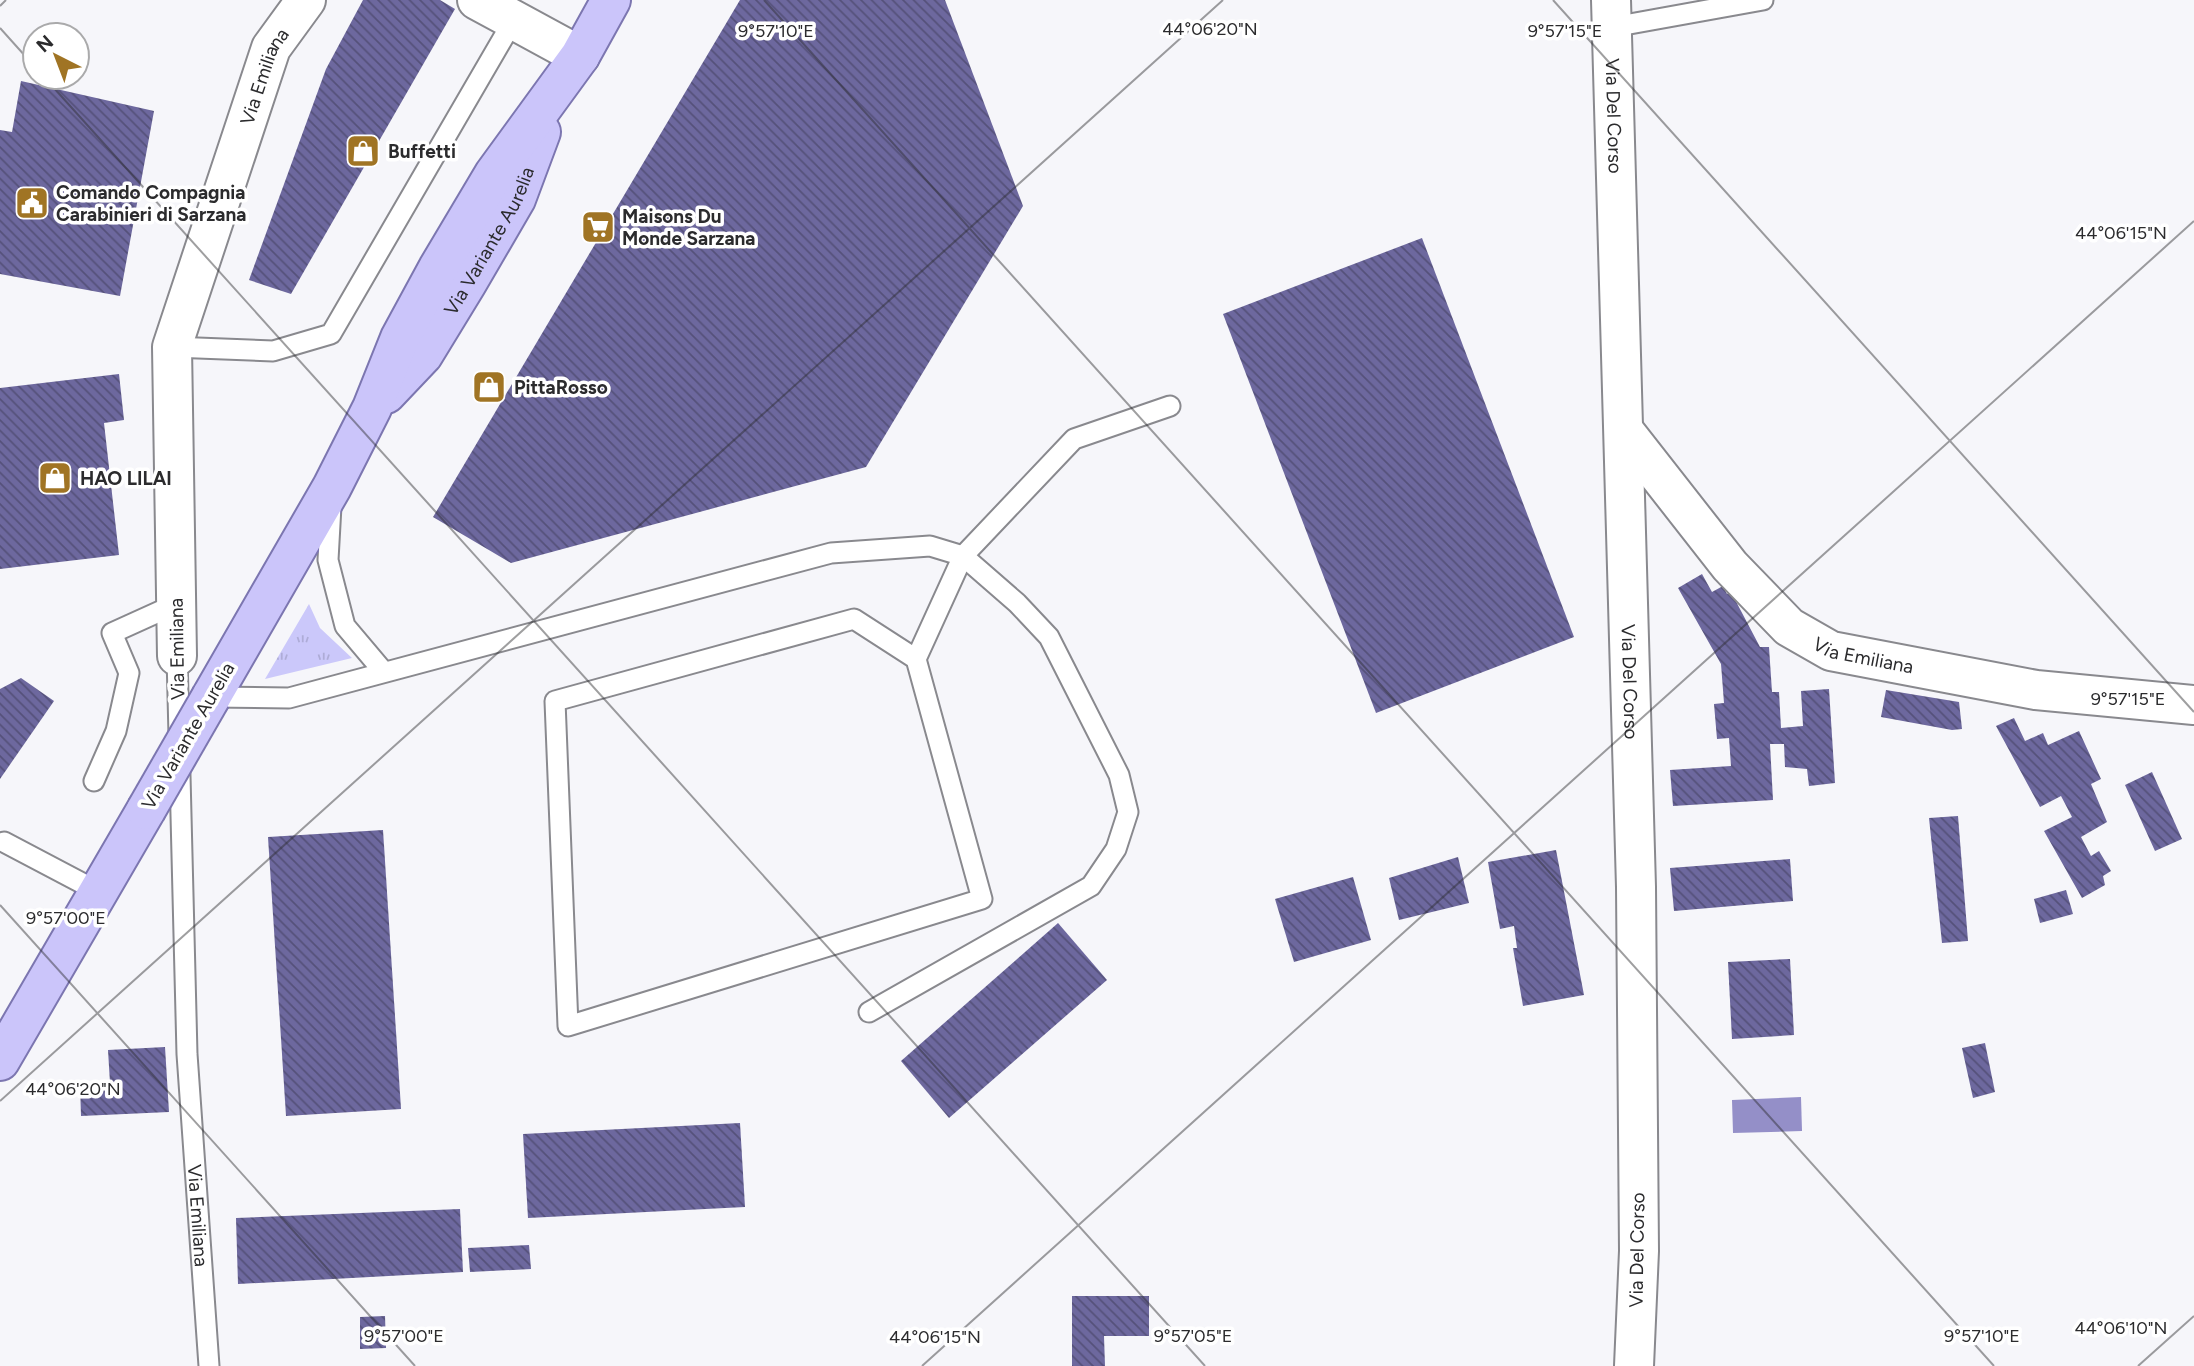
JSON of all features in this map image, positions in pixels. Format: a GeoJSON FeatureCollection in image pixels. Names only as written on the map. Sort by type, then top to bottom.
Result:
{"type":"FeatureCollection","features":[{"type":"Feature","properties":{"kind":"main road","name":"Via Variante Aurelia"},"geometry":{"type":"LineString","coordinates":[[0,1061],[332,487],[372,408],[423,355],[516,199],[556,93],[580,57],[611,0]]}},
{"type":"Feature","properties":{"kind":"street","name":"Via Emiliana"},"geometry":{"type":"LineString","coordinates":[[177,656],[172,347],[271,48],[306,0]]}},
{"type":"Feature","properties":{"kind":"street"},"geometry":{"type":"LineString","coordinates":[[477,0],[580,57]]}},
{"type":"Feature","properties":{"kind":"street","name":"Via Del Corso"},"geometry":{"type":"LineString","coordinates":[[1612,14],[1636,900],[1639,1251],[1634,1366]]}},
{"type":"Feature","properties":{"kind":"street","name":"Via Emiliana"},"geometry":{"type":"LineString","coordinates":[[1625,432],[1730,566],[1789,627],[1831,651],[2036,690],[2194,705]]}},
{"type":"Feature","properties":{"kind":"lane"},"geometry":{"type":"LineString","coordinates":[[1612,14],[1763,0]]}},
{"type":"Feature","properties":{"kind":"lane"},"geometry":{"type":"LineString","coordinates":[[172,347],[273,351],[331,334],[513,21]]}},
{"type":"Feature","properties":{"kind":"lane"},"geometry":{"type":"LineString","coordinates":[[916,659],[854,619],[555,701],[568,1026],[982,900],[916,659],[963,556],[1074,439],[1170,406]]}},
{"type":"Feature","properties":{"kind":"lane"},"geometry":{"type":"LineString","coordinates":[[332,487],[328,560],[345,626],[383,671]]}},
{"type":"Feature","properties":{"kind":"lane"},"geometry":{"type":"LineString","coordinates":[[211,697],[289,698],[831,553],[930,546],[963,556],[1017,603],[1049,637],[1119,775],[1128,811],[1116,849],[1091,886],[869,1012]]}},
{"type":"Feature","properties":{"kind":"lane"},"geometry":{"type":"LineString","coordinates":[[94,781],[116,731],[129,673],[112,633],[176,604]]}},
{"type":"Feature","properties":{"kind":"lane","name":"Via Emiliana"},"geometry":{"type":"LineString","coordinates":[[177,656],[187,1054],[209,1366]]}},
{"type":"Feature","properties":{"kind":"lane"},"geometry":{"type":"LineString","coordinates":[[4,842],[97,891]]}},
{"type":"Feature","properties":{"kind":"green space"},"geometry":{"type":"Polygon","coordinates":[[[309,604],[320,628],[352,658],[265,679],[309,604]]]}},
{"type":"Feature","properties":{"kind":"shaded area"},"geometry":{"type":"Polygon","coordinates":[[[1801,1097],[1802,1131],[1733,1133],[1732,1100],[1801,1097]]]}},
{"type":"Feature","properties":{"kind":"building"},"geometry":{"type":"Polygon","coordinates":[[[363,0],[440,0],[455,9],[291,294],[249,280],[326,69],[363,0]]]}},
{"type":"Feature","properties":{"kind":"building"},"geometry":{"type":"Polygon","coordinates":[[[740,0],[945,0],[1023,206],[866,467],[511,563],[433,517],[740,0]]]}},
{"type":"Feature","properties":{"kind":"building"},"geometry":{"type":"Polygon","coordinates":[[[21,81],[21,91],[65,91],[154,111],[120,296],[0,274],[0,130],[12,132],[21,81]]]}},
{"type":"Feature","properties":{"kind":"building"},"geometry":{"type":"Polygon","coordinates":[[[1422,238],[1574,637],[1376,713],[1223,314],[1422,238]]]}},
{"type":"Feature","properties":{"kind":"building","name":"HAO LILAI"},"geometry":{"type":"Polygon","coordinates":[[[119,374],[124,420],[104,423],[119,555],[0,569],[0,388],[119,374]]]}},
{"type":"Feature","properties":{"kind":"building"},"geometry":{"type":"Polygon","coordinates":[[[1702,574],[1712,592],[1723,586],[1727,594],[1731,592],[1760,647],[1769,647],[1772,692],[1779,692],[1781,728],[1803,726],[1801,691],[1829,689],[1835,783],[1809,786],[1807,769],[1785,767],[1784,744],[1770,744],[1773,800],[1673,806],[1670,770],[1731,766],[1729,738],[1717,739],[1714,704],[1724,703],[1721,664],[1678,588],[1702,574]]]}},
{"type":"Feature","properties":{"kind":"building"},"geometry":{"type":"Polygon","coordinates":[[[21,678],[54,701],[0,779],[0,689],[21,678]]]}},
{"type":"Feature","properties":{"kind":"building"},"geometry":{"type":"Polygon","coordinates":[[[1886,690],[1959,702],[1962,729],[1952,730],[1881,717],[1886,690]]]}},
{"type":"Feature","properties":{"kind":"building"},"geometry":{"type":"Polygon","coordinates":[[[2014,718],[2025,741],[2043,733],[2048,745],[2079,731],[2101,779],[2091,784],[2107,822],[2081,837],[2091,856],[2099,851],[2111,871],[2103,876],[2105,885],[2082,898],[2044,831],[2072,817],[2061,796],[2040,807],[1996,726],[2014,718]]]}},
{"type":"Feature","properties":{"kind":"building"},"geometry":{"type":"Polygon","coordinates":[[[2152,772],[2182,839],[2155,851],[2125,785],[2152,772]]]}},
{"type":"Feature","properties":{"kind":"building"},"geometry":{"type":"Polygon","coordinates":[[[1958,816],[1968,941],[1942,943],[1929,818],[1958,816]]]}},
{"type":"Feature","properties":{"kind":"building"},"geometry":{"type":"Polygon","coordinates":[[[383,830],[401,1109],[286,1116],[268,837],[383,830]]]}},
{"type":"Feature","properties":{"kind":"building"},"geometry":{"type":"Polygon","coordinates":[[[1556,850],[1584,995],[1523,1006],[1513,948],[1517,948],[1514,926],[1500,929],[1488,862],[1556,850]]]}},
{"type":"Feature","properties":{"kind":"building"},"geometry":{"type":"Polygon","coordinates":[[[1458,857],[1469,903],[1399,920],[1389,878],[1458,857]]]}},
{"type":"Feature","properties":{"kind":"building"},"geometry":{"type":"Polygon","coordinates":[[[1790,859],[1793,901],[1674,911],[1670,868],[1790,859]]]}},
{"type":"Feature","properties":{"kind":"building"},"geometry":{"type":"Polygon","coordinates":[[[1353,877],[1371,940],[1294,962],[1275,899],[1353,877]]]}},
{"type":"Feature","properties":{"kind":"building"},"geometry":{"type":"Polygon","coordinates":[[[2066,890],[2073,914],[2040,923],[2034,899],[2066,890]]]}},
{"type":"Feature","properties":{"kind":"building"},"geometry":{"type":"Polygon","coordinates":[[[1058,923],[1107,980],[949,1118],[901,1061],[1058,923]]]}},
{"type":"Feature","properties":{"kind":"building"},"geometry":{"type":"Polygon","coordinates":[[[1790,959],[1794,1035],[1732,1039],[1728,962],[1790,959]]]}},
{"type":"Feature","properties":{"kind":"building"},"geometry":{"type":"Polygon","coordinates":[[[1985,1043],[1995,1092],[1973,1098],[1962,1048],[1985,1043]]]}},
{"type":"Feature","properties":{"kind":"building"},"geometry":{"type":"Polygon","coordinates":[[[165,1047],[169,1112],[81,1116],[80,1085],[110,1083],[108,1050],[165,1047]]]}},
{"type":"Feature","properties":{"kind":"building"},"geometry":{"type":"Polygon","coordinates":[[[740,1123],[745,1207],[528,1218],[523,1134],[740,1123]]]}},
{"type":"Feature","properties":{"kind":"building"},"geometry":{"type":"Polygon","coordinates":[[[460,1209],[463,1272],[238,1284],[236,1218],[460,1209]]]}},
{"type":"Feature","properties":{"kind":"building"},"geometry":{"type":"Polygon","coordinates":[[[529,1245],[531,1269],[470,1272],[468,1248],[529,1245]]]}},
{"type":"Feature","properties":{"kind":"building"},"geometry":{"type":"Polygon","coordinates":[[[1072,1296],[1149,1296],[1149,1336],[1104,1336],[1105,1366],[1072,1366],[1072,1296]]]}},
{"type":"Feature","properties":{"kind":"building"},"geometry":{"type":"Polygon","coordinates":[[[385,1316],[386,1348],[360,1349],[360,1317],[385,1316]]]}},
{"type":"Feature","properties":{"kind":"place","name":"Buffetti"},"geometry":{"type":"Point","coordinates":[363,151]}},
{"type":"Feature","properties":{"kind":"place","name":"Comando Compagnia Carabinieri di Sarzana"},"geometry":{"type":"Point","coordinates":[32,203]}},
{"type":"Feature","properties":{"kind":"place","name":"Maisons Du Monde Sarzana"},"geometry":{"type":"Point","coordinates":[598,227]}},
{"type":"Feature","properties":{"kind":"place","name":"PittaRosso"},"geometry":{"type":"Point","coordinates":[489,387]}},
{"type":"Feature","properties":{"kind":"place","name":"HAO LILAI"},"geometry":{"type":"Point","coordinates":[55,478]}}]}
